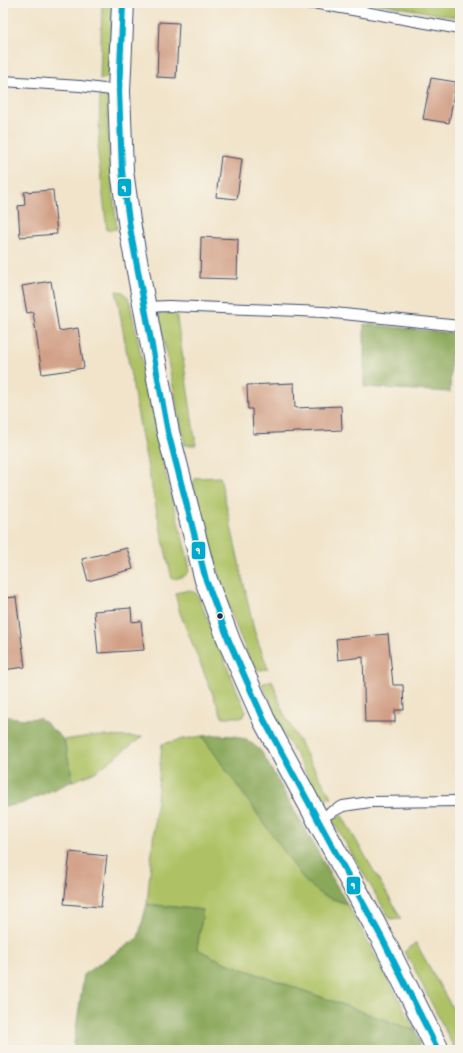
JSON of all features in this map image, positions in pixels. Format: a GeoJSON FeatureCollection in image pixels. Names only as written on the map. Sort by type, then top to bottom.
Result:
{"type":"FeatureCollection","features":[{"type":"Feature","properties":{"kind":"street"},"geometry":{"type":"LineString","coordinates":[[123,3],[119,91],[122,171],[130,228],[168,432],[206,580],[229,641],[264,720],[383,940],[438,1050]]}},
{"type":"Feature","properties":{"kind":"lane"},"geometry":{"type":"LineString","coordinates":[[302,3],[460,29]]}},
{"type":"Feature","properties":{"kind":"lane"},"geometry":{"type":"LineString","coordinates":[[3,81],[80,86],[119,91]]}},
{"type":"Feature","properties":{"kind":"lane"},"geometry":{"type":"LineString","coordinates":[[145,307],[169,306],[324,312],[460,326]]}},
{"type":"Feature","properties":{"kind":"lane"},"geometry":{"type":"LineString","coordinates":[[317,820],[343,806],[370,802],[460,801]]}},
{"type":"Feature","properties":{"kind":"green space"},"geometry":{"type":"Polygon","coordinates":[[[102,3],[113,3],[109,74],[106,78],[100,80],[102,3]]]}},
{"type":"Feature","properties":{"kind":"green space"},"geometry":{"type":"Polygon","coordinates":[[[376,3],[460,3],[460,18],[376,3]]]}},
{"type":"Feature","properties":{"kind":"green space"},"geometry":{"type":"Polygon","coordinates":[[[100,93],[108,94],[108,134],[117,229],[107,230],[98,154],[100,93]]]}},
{"type":"Feature","properties":{"kind":"green space"},"geometry":{"type":"Polygon","coordinates":[[[116,291],[123,292],[127,296],[130,303],[166,475],[188,560],[188,572],[182,577],[172,579],[142,435],[116,291]]]}},
{"type":"Feature","properties":{"kind":"green space"},"geometry":{"type":"Polygon","coordinates":[[[160,312],[176,312],[196,445],[185,445],[159,317],[160,312]]]}},
{"type":"Feature","properties":{"kind":"green space"},"geometry":{"type":"Polygon","coordinates":[[[364,324],[460,334],[460,353],[451,353],[450,392],[364,387],[364,324]]]}},
{"type":"Feature","properties":{"kind":"green space"},"geometry":{"type":"Polygon","coordinates":[[[220,477],[254,630],[268,669],[259,670],[253,668],[227,603],[193,483],[196,478],[220,477]]]}},
{"type":"Feature","properties":{"kind":"green space"},"geometry":{"type":"Polygon","coordinates":[[[190,590],[197,594],[246,712],[243,717],[222,717],[180,613],[175,593],[190,590]]]}},
{"type":"Feature","properties":{"kind":"green space"},"geometry":{"type":"Polygon","coordinates":[[[272,680],[283,712],[332,798],[325,798],[318,794],[280,727],[262,684],[272,680]]]}},
{"type":"Feature","properties":{"kind":"green space"},"geometry":{"type":"Polygon","coordinates":[[[3,716],[23,719],[40,718],[64,740],[73,781],[21,804],[3,807],[3,716]]]}},
{"type":"Feature","properties":{"kind":"green space"},"geometry":{"type":"Polygon","coordinates":[[[91,736],[142,737],[95,772],[73,781],[64,740],[91,736]]]}},
{"type":"Feature","properties":{"kind":"green space"},"geometry":{"type":"Polygon","coordinates":[[[202,736],[322,895],[347,904],[416,1031],[221,961],[197,949],[203,910],[147,904],[162,744],[202,736]]]}},
{"type":"Feature","properties":{"kind":"green space"},"geometry":{"type":"Polygon","coordinates":[[[202,736],[235,736],[249,741],[261,751],[347,904],[322,895],[305,881],[202,736]]]}},
{"type":"Feature","properties":{"kind":"green space"},"geometry":{"type":"Polygon","coordinates":[[[334,816],[342,816],[401,918],[390,919],[334,823],[334,816]]]}},
{"type":"Feature","properties":{"kind":"green space"},"geometry":{"type":"Polygon","coordinates":[[[147,904],[203,910],[197,949],[221,961],[416,1031],[420,1042],[417,1050],[73,1050],[84,974],[138,938],[147,904]]]}},
{"type":"Feature","properties":{"kind":"green space"},"geometry":{"type":"Polygon","coordinates":[[[416,943],[460,1022],[460,1050],[455,1050],[412,964],[404,952],[416,943]]]}},
{"type":"Feature","properties":{"kind":"building"},"geometry":{"type":"Polygon","coordinates":[[[159,22],[179,23],[176,78],[157,77],[159,22]]]}},
{"type":"Feature","properties":{"kind":"building"},"geometry":{"type":"Polygon","coordinates":[[[431,78],[456,82],[449,123],[423,119],[431,78]]]}},
{"type":"Feature","properties":{"kind":"building"},"geometry":{"type":"Polygon","coordinates":[[[221,156],[242,159],[237,199],[216,197],[221,156]]]}},
{"type":"Feature","properties":{"kind":"building"},"geometry":{"type":"Polygon","coordinates":[[[53,190],[57,234],[20,237],[18,206],[25,205],[24,192],[53,190]]]}},
{"type":"Feature","properties":{"kind":"building"},"geometry":{"type":"Polygon","coordinates":[[[201,237],[238,239],[237,279],[200,278],[201,237]]]}},
{"type":"Feature","properties":{"kind":"building"},"geometry":{"type":"Polygon","coordinates":[[[51,281],[59,331],[78,328],[84,368],[42,374],[33,312],[27,313],[22,286],[51,281]]]}},
{"type":"Feature","properties":{"kind":"building"},"geometry":{"type":"Polygon","coordinates":[[[294,383],[295,408],[341,406],[342,430],[253,434],[252,409],[248,409],[247,385],[294,383]]]}},
{"type":"Feature","properties":{"kind":"building"},"geometry":{"type":"Polygon","coordinates":[[[127,548],[133,569],[88,581],[82,559],[127,548]]]}},
{"type":"Feature","properties":{"kind":"building"},"geometry":{"type":"Polygon","coordinates":[[[16,597],[25,667],[3,670],[3,598],[16,597]]]}},
{"type":"Feature","properties":{"kind":"building"},"geometry":{"type":"Polygon","coordinates":[[[131,608],[132,622],[141,621],[144,650],[98,653],[94,611],[131,608]]]}},
{"type":"Feature","properties":{"kind":"building"},"geometry":{"type":"Polygon","coordinates":[[[388,634],[393,685],[403,685],[404,710],[395,710],[395,722],[365,722],[363,657],[338,660],[336,639],[388,634]]]}},
{"type":"Feature","properties":{"kind":"building"},"geometry":{"type":"Polygon","coordinates":[[[70,852],[107,856],[101,907],[64,904],[70,852]]]}},
{"type":"Feature","properties":{"kind":"transit line","name":"9"},"geometry":{"type":"LineString","coordinates":[[123,3],[119,91],[122,171],[130,228],[168,432],[206,580],[229,641],[264,720],[383,940],[438,1050]]}}]}
